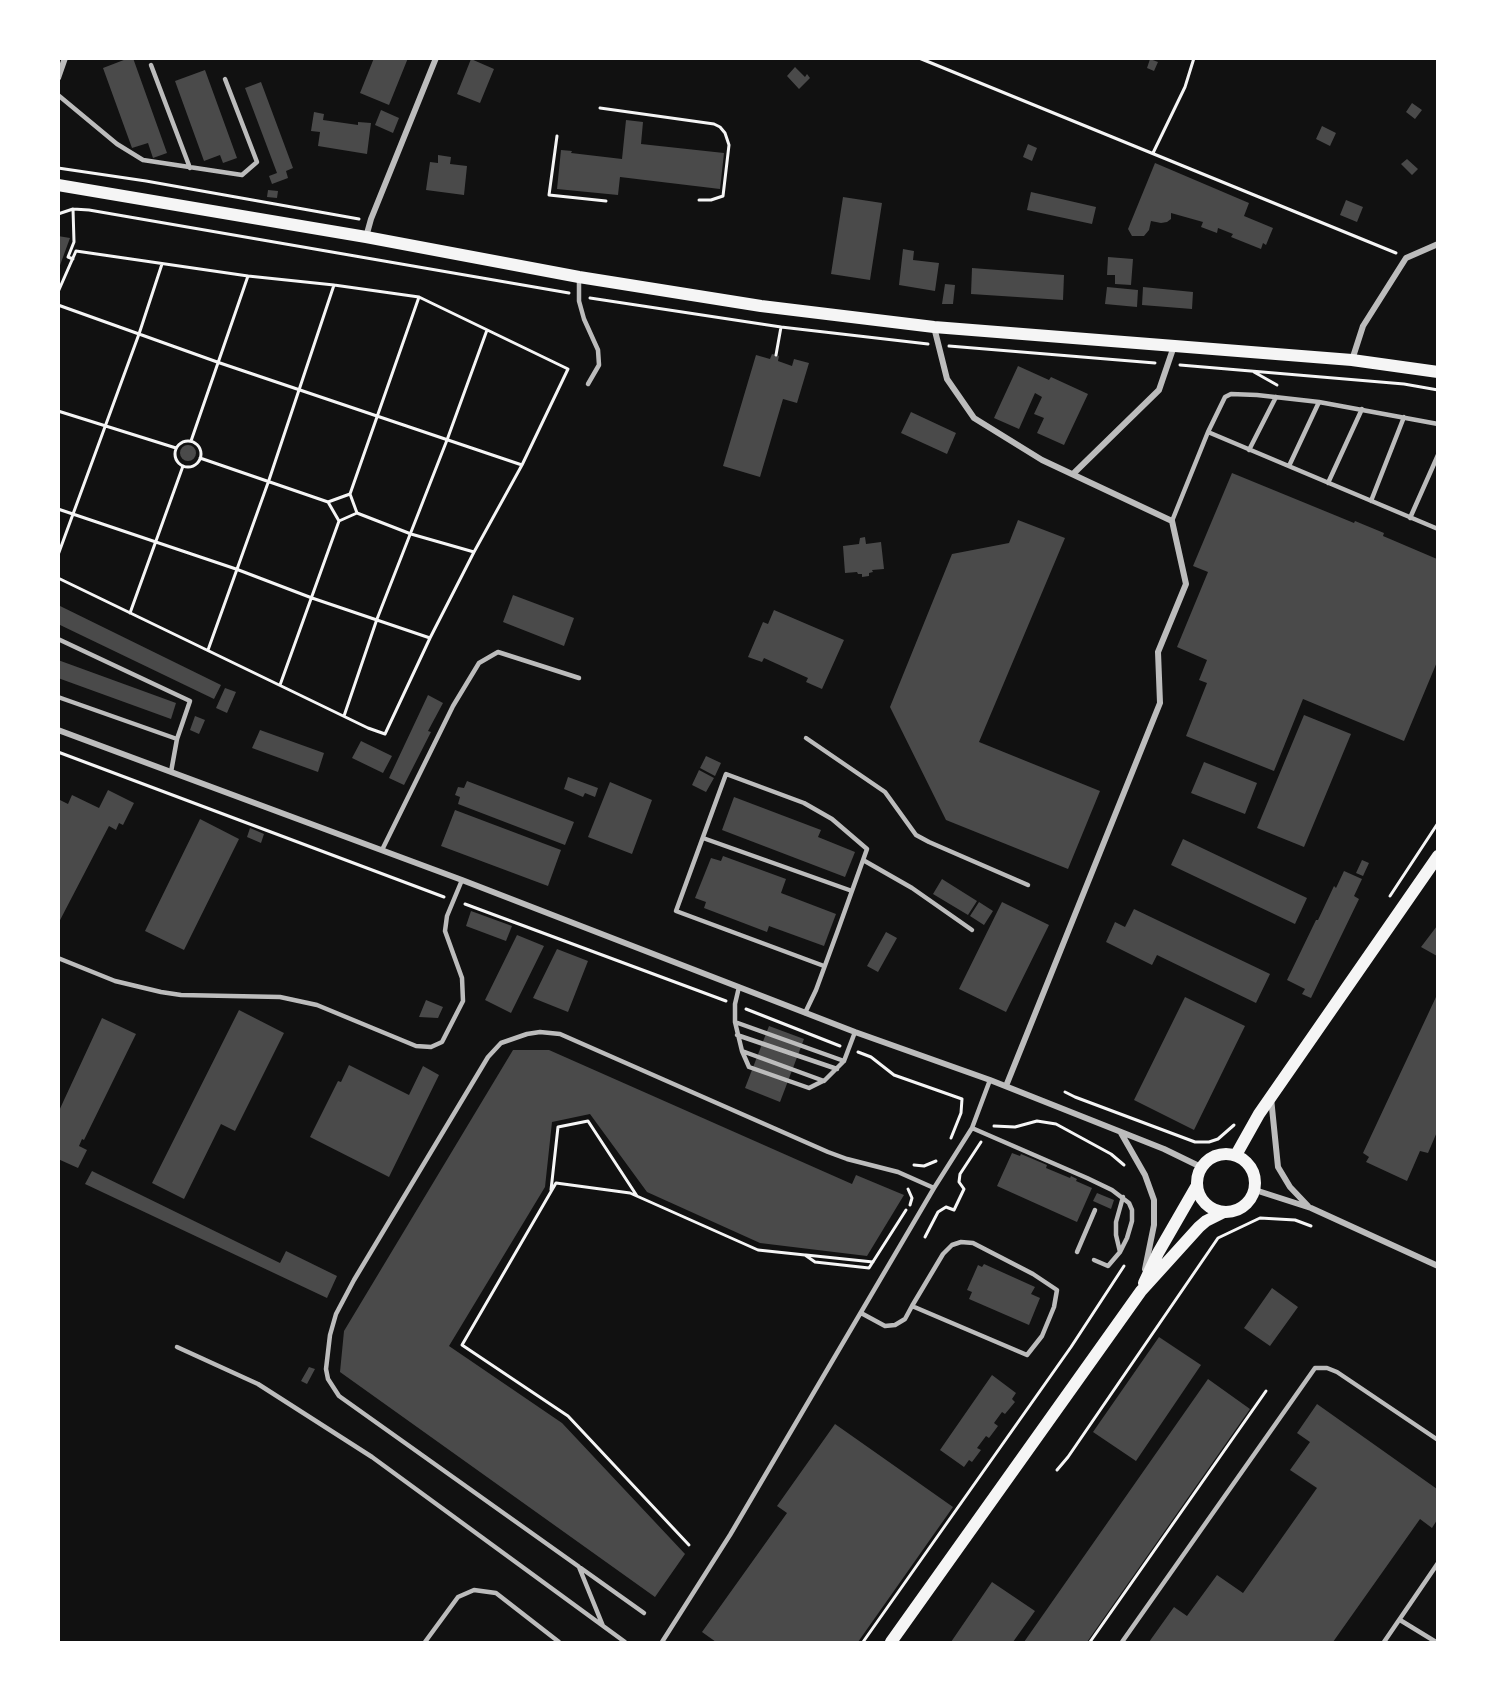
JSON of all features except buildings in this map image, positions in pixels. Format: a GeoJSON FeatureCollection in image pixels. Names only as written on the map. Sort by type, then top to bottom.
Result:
{"type":"FeatureCollection","features":[{"type":"Feature","properties":{"kind":"main road"},"geometry":{"type":"LineString","coordinates":[[58,185],[366,237],[579,277],[761,306],[934,327],[1352,360],[1437,372]]}},
{"type":"Feature","properties":{"kind":"main road"},"geometry":{"type":"LineString","coordinates":[[1236,1155],[1249,1128],[1437,856]]}},
{"type":"Feature","properties":{"kind":"main road"},"geometry":{"type":"LineString","coordinates":[[1141,1291],[1158,1253],[1196,1187],[1197,1176],[1207,1160],[1226,1153],[1236,1155],[1244,1159],[1254,1173],[1255,1190],[1244,1206],[1234,1211],[1214,1210],[1206,1204],[1196,1187]]}},
{"type":"Feature","properties":{"kind":"main road"},"geometry":{"type":"LineString","coordinates":[[891,1642],[1141,1291],[1199,1227],[1224,1212]]}},
{"type":"Feature","properties":{"kind":"street"},"geometry":{"type":"LineString","coordinates":[[58,78],[65,58]]}},
{"type":"Feature","properties":{"kind":"street"},"geometry":{"type":"LineString","coordinates":[[366,237],[371,219],[436,58]]}},
{"type":"Feature","properties":{"kind":"street"},"geometry":{"type":"LineString","coordinates":[[1352,360],[1363,326],[1406,258],[1437,244]]}},
{"type":"Feature","properties":{"kind":"street"},"geometry":{"type":"LineString","coordinates":[[934,327],[947,379],[974,418],[1042,460],[1172,521],[1186,584],[1158,652],[1160,703],[1006,1086]]}},
{"type":"Feature","properties":{"kind":"street"},"geometry":{"type":"LineString","coordinates":[[1073,474],[1159,390],[1174,346]]}},
{"type":"Feature","properties":{"kind":"street"},"geometry":{"type":"LineString","coordinates":[[58,730],[462,880],[855,1032],[1006,1086],[1164,1149],[1201,1167]]}},
{"type":"Feature","properties":{"kind":"street"},"geometry":{"type":"LineString","coordinates":[[1271,1096],[1278,1167],[1290,1186],[1311,1208]]}},
{"type":"Feature","properties":{"kind":"street"},"geometry":{"type":"LineString","coordinates":[[1121,1132],[1146,1175],[1154,1200],[1154,1225],[1141,1291]]}},
{"type":"Feature","properties":{"kind":"street"},"geometry":{"type":"LineString","coordinates":[[1255,1190],[1311,1208],[1437,1266]]}},
{"type":"Feature","properties":{"kind":"lane"},"geometry":{"type":"LineString","coordinates":[[151,65],[190,168]]}},
{"type":"Feature","properties":{"kind":"lane"},"geometry":{"type":"LineString","coordinates":[[58,95],[117,144],[143,160],[242,175],[257,162],[225,79]]}},
{"type":"Feature","properties":{"kind":"lane"},"geometry":{"type":"LineString","coordinates":[[579,277],[579,301],[584,319],[598,350],[598,365],[588,384]]}},
{"type":"Feature","properties":{"kind":"lane"},"geometry":{"type":"LineString","coordinates":[[1172,521],[1208,432],[1225,397],[1231,394],[1319,402],[1437,424]]}},
{"type":"Feature","properties":{"kind":"lane"},"geometry":{"type":"LineString","coordinates":[[1250,450],[1276,397]]}},
{"type":"Feature","properties":{"kind":"lane"},"geometry":{"type":"LineString","coordinates":[[1289,466],[1319,402]]}},
{"type":"Feature","properties":{"kind":"lane"},"geometry":{"type":"LineString","coordinates":[[1328,483],[1362,409]]}},
{"type":"Feature","properties":{"kind":"lane"},"geometry":{"type":"LineString","coordinates":[[1371,501],[1404,417]]}},
{"type":"Feature","properties":{"kind":"lane"},"geometry":{"type":"LineString","coordinates":[[1208,432],[1437,529]]}},
{"type":"Feature","properties":{"kind":"lane"},"geometry":{"type":"LineString","coordinates":[[1410,518],[1437,455]]}},
{"type":"Feature","properties":{"kind":"lane"},"geometry":{"type":"LineString","coordinates":[[58,639],[190,701],[177,739],[171,772]]}},
{"type":"Feature","properties":{"kind":"lane"},"geometry":{"type":"LineString","coordinates":[[382,850],[453,706],[479,663],[498,652],[579,678]]}},
{"type":"Feature","properties":{"kind":"lane"},"geometry":{"type":"LineString","coordinates":[[58,697],[177,739]]}},
{"type":"Feature","properties":{"kind":"lane"},"geometry":{"type":"LineString","coordinates":[[806,738],[885,792],[916,835],[1028,885]]}},
{"type":"Feature","properties":{"kind":"lane"},"geometry":{"type":"LineString","coordinates":[[805,1013],[824,966],[867,849],[832,819],[804,803],[726,774],[676,911],[824,966]]}},
{"type":"Feature","properties":{"kind":"lane"},"geometry":{"type":"LineString","coordinates":[[703,838],[852,891]]}},
{"type":"Feature","properties":{"kind":"lane"},"geometry":{"type":"LineString","coordinates":[[863,860],[912,888],[972,930]]}},
{"type":"Feature","properties":{"kind":"lane"},"geometry":{"type":"LineString","coordinates":[[58,958],[115,981],[161,992],[181,995],[280,998],[317,1005],[416,1046],[431,1047],[442,1042],[463,1001],[462,978],[445,930],[447,916],[462,880]]}},
{"type":"Feature","properties":{"kind":"lane"},"geometry":{"type":"LineString","coordinates":[[739,987],[735,1004],[735,1022],[737,1035],[749,1067],[809,1088],[824,1081],[844,1061],[855,1032]]}},
{"type":"Feature","properties":{"kind":"lane"},"geometry":{"type":"LineString","coordinates":[[735,1022],[844,1061]]}},
{"type":"Feature","properties":{"kind":"lane"},"geometry":{"type":"LineString","coordinates":[[644,1613],[339,1396],[331,1386],[326,1369],[330,1335],[340,1306],[495,1049],[501,1043],[527,1034],[540,1032],[560,1034],[828,1152],[898,1172],[934,1188]]}},
{"type":"Feature","properties":{"kind":"lane"},"geometry":{"type":"LineString","coordinates":[[737,1035],[837,1069]]}},
{"type":"Feature","properties":{"kind":"lane"},"geometry":{"type":"LineString","coordinates":[[742,1051],[824,1081]]}},
{"type":"Feature","properties":{"kind":"lane"},"geometry":{"type":"LineString","coordinates":[[662,1642],[730,1535],[934,1188],[972,1128],[990,1080]]}},
{"type":"Feature","properties":{"kind":"lane"},"geometry":{"type":"LineString","coordinates":[[972,1128],[1087,1178],[1123,1197],[1132,1209],[1132,1221],[1127,1238],[1108,1266],[1094,1260]]}},
{"type":"Feature","properties":{"kind":"lane"},"geometry":{"type":"LineString","coordinates":[[1119,1252],[1116,1222],[1123,1197]]}},
{"type":"Feature","properties":{"kind":"lane"},"geometry":{"type":"LineString","coordinates":[[1077,1252],[1095,1210]]}},
{"type":"Feature","properties":{"kind":"lane"},"geometry":{"type":"LineString","coordinates":[[861,1313],[885,1326],[895,1325],[905,1319],[912,1306],[943,1254],[952,1245],[962,1242],[973,1243],[1033,1274],[1057,1290],[1054,1307],[1042,1336],[1028,1355],[912,1306]]}},
{"type":"Feature","properties":{"kind":"lane"},"geometry":{"type":"LineString","coordinates":[[177,1347],[258,1383],[372,1457],[625,1642]]}},
{"type":"Feature","properties":{"kind":"lane"},"geometry":{"type":"LineString","coordinates":[[1122,1642],[1315,1368],[1327,1368],[1337,1372],[1437,1440]]}},
{"type":"Feature","properties":{"kind":"lane"},"geometry":{"type":"LineString","coordinates":[[1384,1642],[1437,1563]]}},
{"type":"Feature","properties":{"kind":"lane"},"geometry":{"type":"LineString","coordinates":[[578,1566],[604,1628]]}},
{"type":"Feature","properties":{"kind":"lane"},"geometry":{"type":"LineString","coordinates":[[425,1642],[458,1597],[474,1590],[496,1593],[559,1642]]}},
{"type":"Feature","properties":{"kind":"lane"},"geometry":{"type":"LineString","coordinates":[[1400,1620],[1436,1642]]}},
{"type":"Feature","properties":{"kind":"path"},"geometry":{"type":"LineString","coordinates":[[919,58],[1406,258]]}},
{"type":"Feature","properties":{"kind":"path"},"geometry":{"type":"LineString","coordinates":[[1153,154],[1185,87],[1194,58]]}},
{"type":"Feature","properties":{"kind":"path"},"geometry":{"type":"LineString","coordinates":[[600,108],[714,124],[720,127],[725,133],[729,146],[723,196],[711,200],[699,200]]}},
{"type":"Feature","properties":{"kind":"path"},"geometry":{"type":"LineString","coordinates":[[556,136],[549,195],[606,201]]}},
{"type":"Feature","properties":{"kind":"path"},"geometry":{"type":"LineString","coordinates":[[58,168],[146,181],[359,219],[363,215]]}},
{"type":"Feature","properties":{"kind":"path"},"geometry":{"type":"LineString","coordinates":[[58,214],[74,209]]}},
{"type":"Feature","properties":{"kind":"path"},"geometry":{"type":"LineString","coordinates":[[58,292],[76,251],[419,297],[568,369],[522,465],[430,638],[386,734],[368,728],[58,578]]}},
{"type":"Feature","properties":{"kind":"path"},"geometry":{"type":"LineString","coordinates":[[58,555],[139,334],[162,264]]}},
{"type":"Feature","properties":{"kind":"path"},"geometry":{"type":"LineString","coordinates":[[191,441],[249,276]]}},
{"type":"Feature","properties":{"kind":"path"},"geometry":{"type":"LineString","coordinates":[[208,650],[269,480],[334,285]]}},
{"type":"Feature","properties":{"kind":"path"},"geometry":{"type":"LineString","coordinates":[[357,513],[350,494],[419,297]]}},
{"type":"Feature","properties":{"kind":"path"},"geometry":{"type":"LineString","coordinates":[[58,305],[219,363],[522,465]]}},
{"type":"Feature","properties":{"kind":"path"},"geometry":{"type":"LineString","coordinates":[[776,355],[782,327]]}},
{"type":"Feature","properties":{"kind":"path"},"geometry":{"type":"LineString","coordinates":[[344,716],[377,619],[447,440],[486,330]]}},
{"type":"Feature","properties":{"kind":"path"},"geometry":{"type":"LineString","coordinates":[[1251,370],[1283,388],[1282,398]]}},
{"type":"Feature","properties":{"kind":"path"},"geometry":{"type":"LineString","coordinates":[[58,411],[176,448]]}},
{"type":"Feature","properties":{"kind":"path"},"geometry":{"type":"LineString","coordinates":[[191,441],[200,450],[200,459],[193,466],[183,466],[176,458],[176,448],[182,442],[191,441]]}},
{"type":"Feature","properties":{"kind":"path"},"geometry":{"type":"LineString","coordinates":[[200,459],[269,480],[328,502],[350,494]]}},
{"type":"Feature","properties":{"kind":"path"},"geometry":{"type":"LineString","coordinates":[[130,613],[183,466]]}},
{"type":"Feature","properties":{"kind":"path"},"geometry":{"type":"LineString","coordinates":[[328,502],[339,522]]}},
{"type":"Feature","properties":{"kind":"path"},"geometry":{"type":"LineString","coordinates":[[58,509],[430,638]]}},
{"type":"Feature","properties":{"kind":"path"},"geometry":{"type":"LineString","coordinates":[[280,685],[339,522],[357,513],[411,534],[474,552]]}},
{"type":"Feature","properties":{"kind":"path"},"geometry":{"type":"LineString","coordinates":[[58,752],[786,1023],[871,1057],[894,1075],[962,1099],[961,1113],[950,1140]]}},
{"type":"Feature","properties":{"kind":"path"},"geometry":{"type":"LineString","coordinates":[[1387,900],[1437,824]]}},
{"type":"Feature","properties":{"kind":"path"},"geometry":{"type":"LineString","coordinates":[[1065,1092],[1195,1142],[1209,1142],[1225,1135],[1240,1117]]}},
{"type":"Feature","properties":{"kind":"path"},"geometry":{"type":"LineString","coordinates":[[925,1237],[938,1212],[946,1207],[954,1210],[964,1189],[959,1182],[960,1174],[985,1134],[993,1126],[1014,1127],[1037,1120],[1056,1124],[1111,1154],[1126,1168]]}},
{"type":"Feature","properties":{"kind":"path"},"geometry":{"type":"LineString","coordinates":[[551,1192],[558,1127],[588,1122],[638,1197]]}},
{"type":"Feature","properties":{"kind":"path"},"geometry":{"type":"LineString","coordinates":[[1164,1149],[1170,1133]]}},
{"type":"Feature","properties":{"kind":"path"},"geometry":{"type":"LineString","coordinates":[[914,1165],[929,1165],[939,1159]]}},
{"type":"Feature","properties":{"kind":"path"},"geometry":{"type":"LineString","coordinates":[[689,1545],[568,1416],[462,1345],[556,1183],[630,1193],[758,1250],[805,1255],[814,1262],[869,1268],[910,1205],[911,1194],[904,1185]]}},
{"type":"Feature","properties":{"kind":"path"},"geometry":{"type":"LineString","coordinates":[[1057,1470],[1218,1238],[1260,1218],[1296,1220],[1311,1226]]}},
{"type":"Feature","properties":{"kind":"path"},"geometry":{"type":"LineString","coordinates":[[863,1642],[1071,1347],[1127,1262]]}},
{"type":"Feature","properties":{"kind":"path"},"geometry":{"type":"LineString","coordinates":[[1090,1642],[1266,1390]]}}]}
